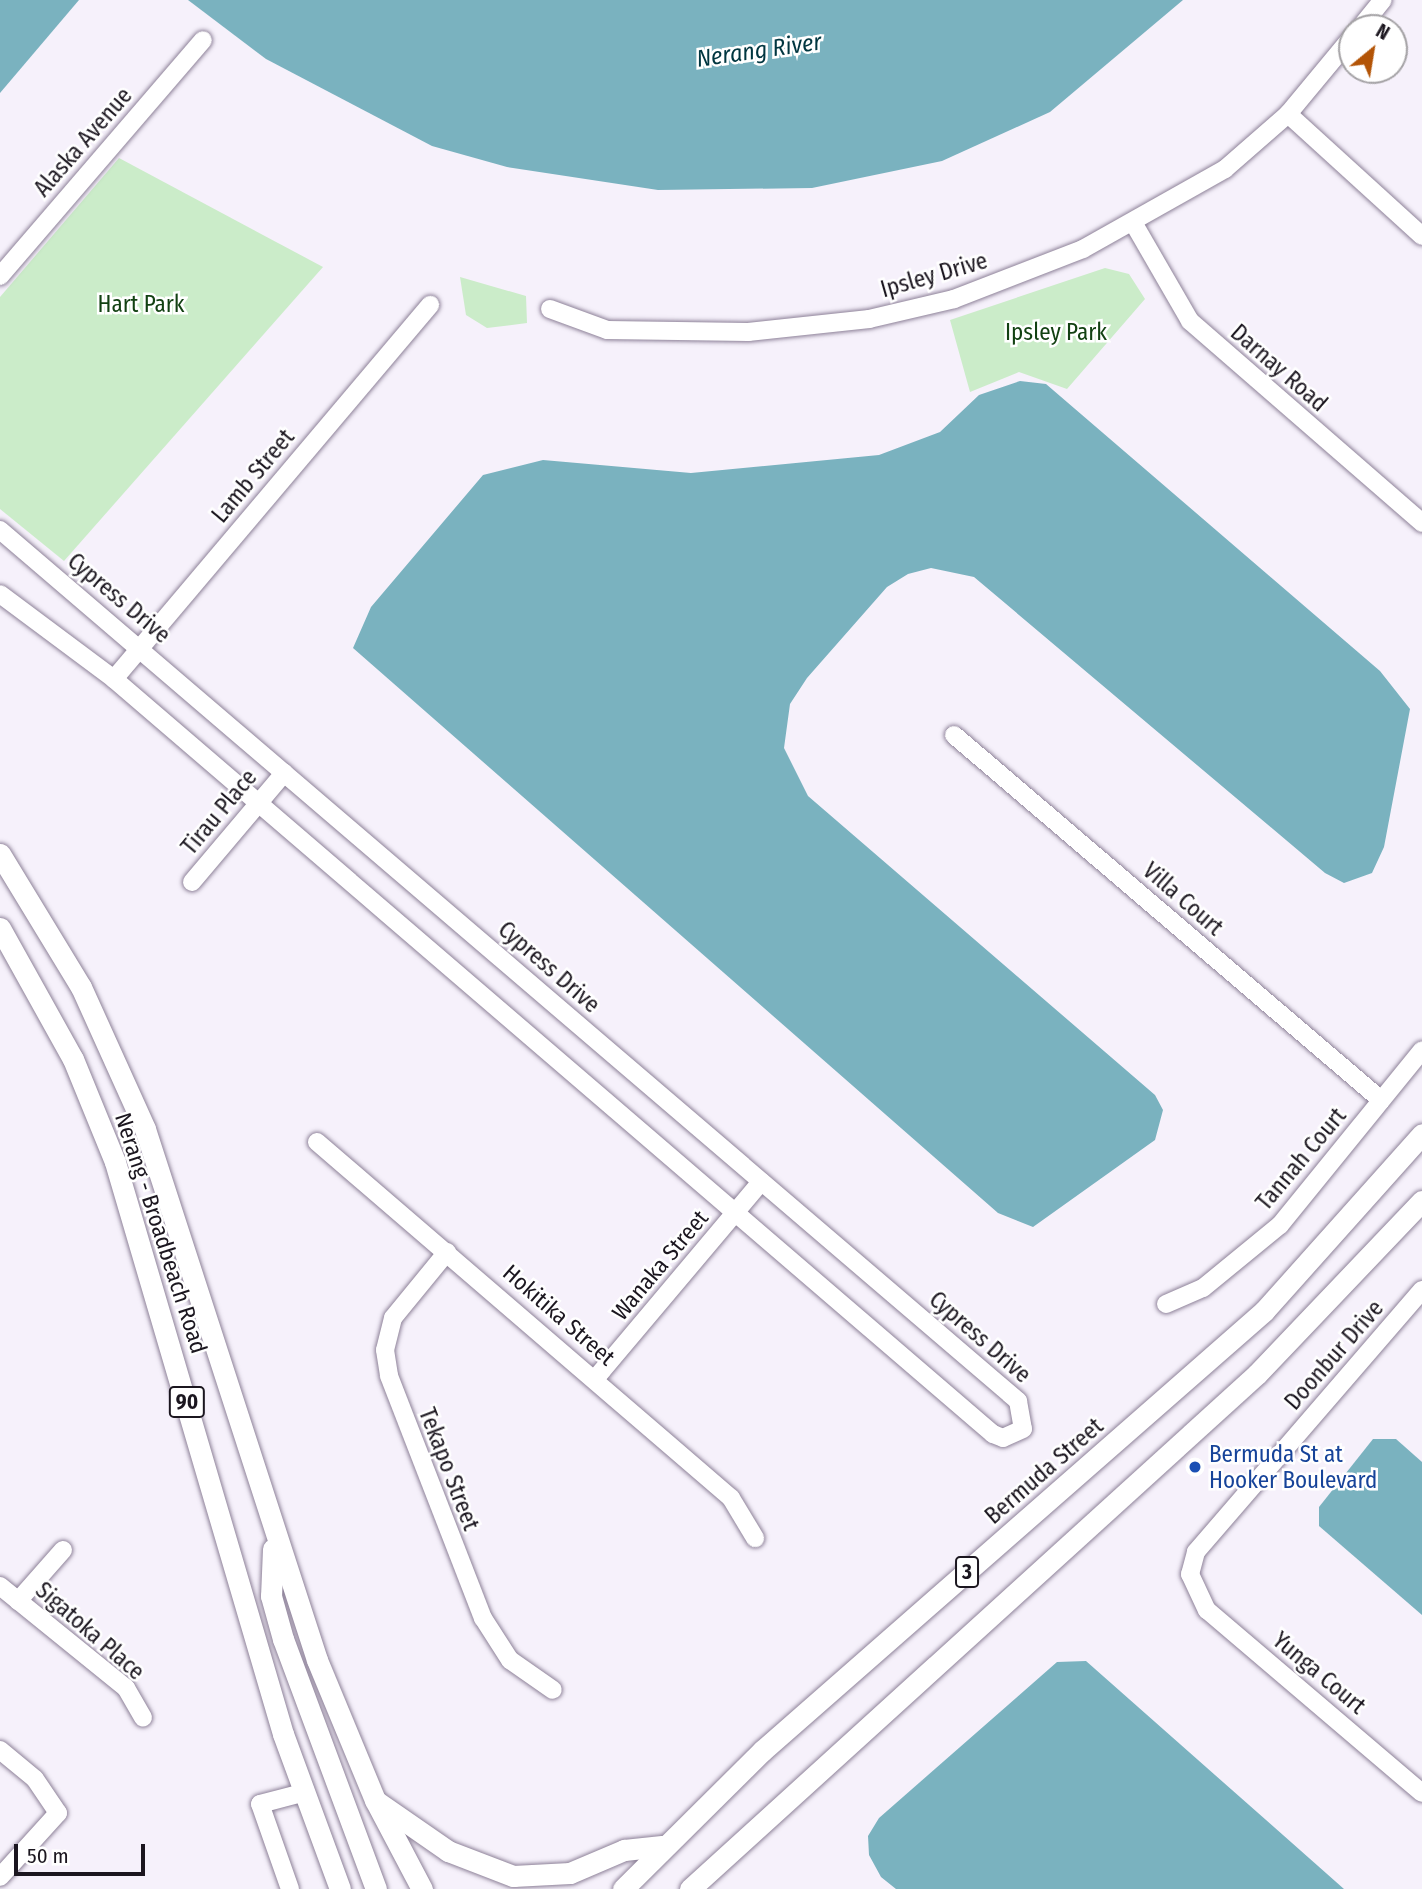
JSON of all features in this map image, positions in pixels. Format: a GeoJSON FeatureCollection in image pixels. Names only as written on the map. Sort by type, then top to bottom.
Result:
{"type":"FeatureCollection","features":[{"type":"Feature","properties":{"kind":"main road","name":"Nerang - Broadbeach Road"},"geometry":{"type":"LineString","coordinates":[[0,855],[81,987],[145,1129],[317,1660],[375,1800]]}},
{"type":"Feature","properties":{"kind":"main road","name":"Nerang - Broadbeach Road"},"geometry":{"type":"LineString","coordinates":[[0,928],[73,1059],[115,1162],[302,1793],[340,1889]]}},
{"type":"Feature","properties":{"kind":"main road","name":"Bermuda Street"},"geometry":{"type":"LineString","coordinates":[[623,1889],[662,1846],[1264,1311],[1422,1134]]}},
{"type":"Feature","properties":{"kind":"main road","name":"3"},"geometry":{"type":"LineString","coordinates":[[690,1889],[1267,1364],[1422,1201]]}},
{"type":"Feature","properties":{"kind":"main road"},"geometry":{"type":"LineString","coordinates":[[274,1534],[274,1607],[376,1889]]}},
{"type":"Feature","properties":{"kind":"main road"},"geometry":{"type":"LineString","coordinates":[[375,1800],[448,1852],[513,1876],[570,1873],[624,1850],[662,1846]]}},
{"type":"Feature","properties":{"kind":"main road","name":"90"},"geometry":{"type":"LineString","coordinates":[[375,1800],[422,1889]]}},
{"type":"Feature","properties":{"kind":"street"},"geometry":{"type":"LineString","coordinates":[[1372,14],[1383,0]]}},
{"type":"Feature","properties":{"kind":"street","name":"Alaska Avenue"},"geometry":{"type":"LineString","coordinates":[[0,276],[203,40]]}},
{"type":"Feature","properties":{"kind":"street","name":"Ipsley Drive"},"geometry":{"type":"LineString","coordinates":[[550,309],[607,330],[672,332],[869,319],[1012,278],[1134,224],[1225,169],[1288,114],[1338,54]]}},
{"type":"Feature","properties":{"kind":"street"},"geometry":{"type":"LineString","coordinates":[[1288,114],[1422,236]]}},
{"type":"Feature","properties":{"kind":"street","name":"Darnay Road"},"geometry":{"type":"LineString","coordinates":[[1134,224],[1190,321],[1422,523]]}},
{"type":"Feature","properties":{"kind":"street","name":"Lamb Street"},"geometry":{"type":"LineString","coordinates":[[114,679],[430,305]]}},
{"type":"Feature","properties":{"kind":"street","name":"Cypress Drive"},"geometry":{"type":"LineString","coordinates":[[0,530],[140,647],[1018,1401],[1023,1429],[1003,1438],[993,1434],[114,679],[0,594]]}},
{"type":"Feature","properties":{"kind":"street","name":"Villa Court"},"geometry":{"type":"LineString","coordinates":[[954,735],[1381,1100]]}},
{"type":"Feature","properties":{"kind":"street","name":"Tirau Place"},"geometry":{"type":"LineString","coordinates":[[192,882],[284,773]]}},
{"type":"Feature","properties":{"kind":"street","name":"Tannah Court"},"geometry":{"type":"LineString","coordinates":[[1166,1304],[1203,1287],[1280,1225],[1422,1050]]}},
{"type":"Feature","properties":{"kind":"street","name":"Hokitika Street"},"geometry":{"type":"LineString","coordinates":[[317,1142],[731,1497],[755,1538]]}},
{"type":"Feature","properties":{"kind":"street","name":"Wanaka Street"},"geometry":{"type":"LineString","coordinates":[[595,1379],[761,1182]]}},
{"type":"Feature","properties":{"kind":"street","name":"Tekapo Street"},"geometry":{"type":"LineString","coordinates":[[447,1252],[393,1318],[385,1350],[389,1376],[483,1618],[510,1660],[553,1690]]}},
{"type":"Feature","properties":{"kind":"street","name":"Doonbur Drive"},"geometry":{"type":"LineString","coordinates":[[1191,1586],[1196,1552],[1419,1301]]}},
{"type":"Feature","properties":{"kind":"street"},"geometry":{"type":"LineString","coordinates":[[18,1601],[63,1550]]}},
{"type":"Feature","properties":{"kind":"street","name":"Sigatoka Place"},"geometry":{"type":"LineString","coordinates":[[0,1586],[126,1688],[143,1717]]}},
{"type":"Feature","properties":{"kind":"street","name":"Yunga Court"},"geometry":{"type":"LineString","coordinates":[[1191,1586],[1207,1610],[1422,1793]]}},
{"type":"Feature","properties":{"kind":"street"},"geometry":{"type":"LineString","coordinates":[[0,1750],[35,1779],[58,1813],[0,1877]]}},
{"type":"Feature","properties":{"kind":"street"},"geometry":{"type":"LineString","coordinates":[[290,1889],[260,1804],[302,1793]]}},
{"type":"Feature","properties":{"kind":"green space","name":"Hart Park"},"geometry":{"type":"Polygon","coordinates":[[[119,158],[323,267],[64,561],[0,509],[0,297],[119,158]]]}},
{"type":"Feature","properties":{"kind":"green space","name":"Ipsley Park"},"geometry":{"type":"Polygon","coordinates":[[[1105,268],[1129,274],[1145,299],[1067,389],[1019,372],[970,392],[950,320],[1105,268]]]}},
{"type":"Feature","properties":{"kind":"green space"},"geometry":{"type":"Polygon","coordinates":[[[460,277],[526,296],[527,323],[487,328],[466,315],[460,277]]]}},
{"type":"Feature","properties":{"kind":"water"},"geometry":{"type":"Polygon","coordinates":[[[0,0],[79,0],[0,93],[0,0]]]}},
{"type":"Feature","properties":{"kind":"water","name":"Nerang River"},"geometry":{"type":"Polygon","coordinates":[[[188,0],[1183,0],[1050,112],[942,161],[812,188],[658,190],[507,167],[432,146],[266,59],[188,0]]]}},
{"type":"Feature","properties":{"kind":"water"},"geometry":{"type":"Polygon","coordinates":[[[1020,381],[1046,384],[1380,671],[1410,709],[1384,847],[1372,873],[1344,883],[1325,873],[974,577],[931,568],[908,574],[887,587],[807,678],[790,704],[784,748],[808,796],[1155,1095],[1163,1110],[1155,1140],[1033,1227],[998,1213],[353,648],[371,607],[483,475],[543,460],[691,473],[879,455],[940,432],[979,395],[1020,381]]]}},
{"type":"Feature","properties":{"kind":"water"},"geometry":{"type":"Polygon","coordinates":[[[1373,1439],[1396,1439],[1422,1462],[1422,1615],[1319,1526],[1319,1507],[1373,1439]]]}},
{"type":"Feature","properties":{"kind":"water"},"geometry":{"type":"Polygon","coordinates":[[[1086,1661],[1344,1889],[896,1889],[881,1877],[869,1855],[868,1836],[879,1818],[1057,1662],[1086,1661]]]}},
{"type":"Feature","properties":{"kind":"place","name":"Bermuda St at Hooker Boulevard"},"geometry":{"type":"Point","coordinates":[1195,1467]}}]}
